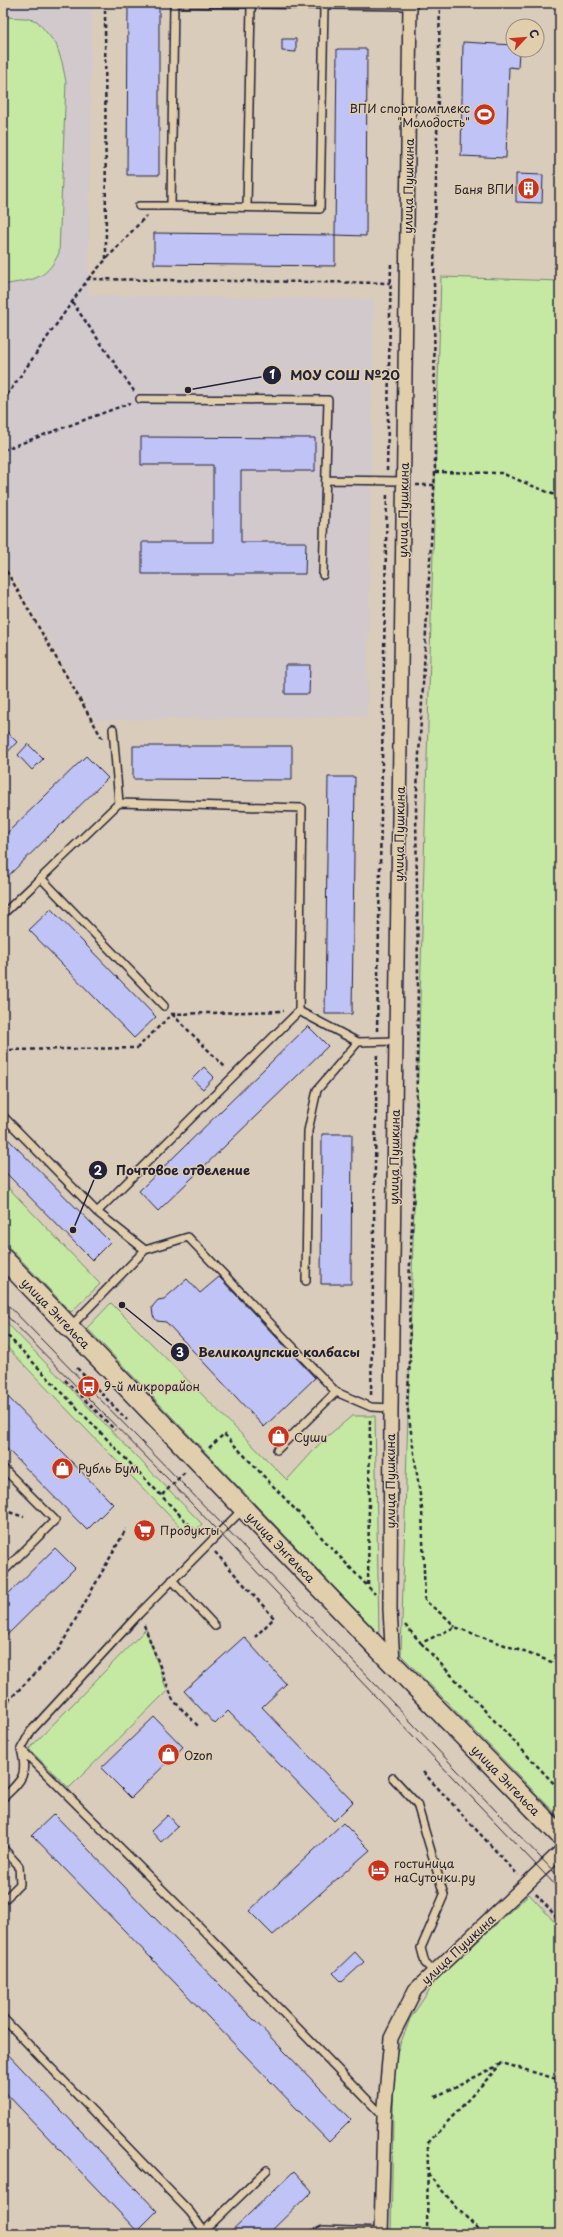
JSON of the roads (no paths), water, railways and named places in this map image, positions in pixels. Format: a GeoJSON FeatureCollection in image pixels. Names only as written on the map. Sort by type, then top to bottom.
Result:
{"type":"FeatureCollection","features":[{"type":"Feature","properties":{"kind":"main road","name":"улица Энгельса"},"geometry":{"type":"LineString","coordinates":[[3,1258],[244,1507],[393,1664],[560,1835]]}},
{"type":"Feature","properties":{"kind":"street","name":"улица Пушкина"},"geometry":{"type":"LineString","coordinates":[[393,1664],[390,1609],[391,1408],[396,1041],[407,483],[410,5]]}},
{"type":"Feature","properties":{"kind":"street","name":"улица Пушкина"},"geometry":{"type":"LineString","coordinates":[[381,2233],[384,2117],[391,2038],[415,1990],[433,1971],[560,1852]]}},
{"type":"Feature","properties":{"kind":"lane"},"geometry":{"type":"LineString","coordinates":[[171,206],[174,3],[324,6],[410,5]]}},
{"type":"Feature","properties":{"kind":"lane"},"geometry":{"type":"LineString","coordinates":[[247,207],[251,4]]}},
{"type":"Feature","properties":{"kind":"lane"},"geometry":{"type":"LineString","coordinates":[[139,206],[320,209],[324,6]]}},
{"type":"Feature","properties":{"kind":"lane"},"geometry":{"type":"LineString","coordinates":[[140,399],[328,400],[323,575]]}},
{"type":"Feature","properties":{"kind":"lane"},"geometry":{"type":"LineString","coordinates":[[326,480],[387,481],[407,483]]}},
{"type":"Feature","properties":{"kind":"lane"},"geometry":{"type":"LineString","coordinates":[[113,729],[119,803]]}},
{"type":"Feature","properties":{"kind":"lane"},"geometry":{"type":"LineString","coordinates":[[3,914],[119,803],[302,808],[299,1011],[97,1212]]}},
{"type":"Feature","properties":{"kind":"lane"},"geometry":{"type":"LineString","coordinates":[[41,878],[164,1006]]}},
{"type":"Feature","properties":{"kind":"lane"},"geometry":{"type":"LineString","coordinates":[[299,1011],[358,1042],[396,1041]]}},
{"type":"Feature","properties":{"kind":"lane"},"geometry":{"type":"LineString","coordinates":[[306,1281],[308,1131],[317,1090],[358,1042]]}},
{"type":"Feature","properties":{"kind":"lane"},"geometry":{"type":"LineString","coordinates":[[3,1116],[97,1212],[145,1250]]}},
{"type":"Feature","properties":{"kind":"lane"},"geometry":{"type":"LineString","coordinates":[[70,1327],[145,1250],[188,1237],[336,1392],[371,1407],[391,1408]]}},
{"type":"Feature","properties":{"kind":"lane"},"geometry":{"type":"LineString","coordinates":[[277,1450],[336,1392]]}},
{"type":"Feature","properties":{"kind":"lane"},"geometry":{"type":"LineString","coordinates":[[3,1468],[55,1520],[3,1572]]}},
{"type":"Feature","properties":{"kind":"lane"},"geometry":{"type":"LineString","coordinates":[[3,1798],[18,1783],[26,1767],[21,1749],[31,1731],[139,1614],[244,1507]]}},
{"type":"Feature","properties":{"kind":"lane"},"geometry":{"type":"LineString","coordinates":[[172,1580],[215,1626]]}},
{"type":"Feature","properties":{"kind":"lane"},"geometry":{"type":"LineString","coordinates":[[21,1749],[199,1926],[384,2117]]}},
{"type":"Feature","properties":{"kind":"lane"},"geometry":{"type":"LineString","coordinates":[[393,1778],[417,1804],[444,1895],[421,1948],[425,1963],[433,1971]]}},
{"type":"Feature","properties":{"kind":"lane"},"geometry":{"type":"LineString","coordinates":[[3,1848],[19,1866],[20,1884],[3,1902]]}},
{"type":"Feature","properties":{"kind":"lane"},"geometry":{"type":"LineString","coordinates":[[3,2018],[190,2212],[203,2232],[267,2170]]}},
{"type":"Feature","properties":{"kind":"lane"},"geometry":{"type":"LineString","coordinates":[[314,2234],[323,2230],[381,2233]]}},
{"type":"Feature","properties":{"kind":"tram line"},"geometry":{"type":"LineString","coordinates":[[3,1300],[225,1527],[560,1878]]}},
{"type":"Feature","properties":{"kind":"tram line"},"geometry":{"type":"LineString","coordinates":[[3,1312],[173,1484],[560,1890]]}},
{"type":"Feature","properties":{"kind":"place","name":"ВПИ спорткомплекс \"Молодость\""},"geometry":{"type":"Point","coordinates":[485,115]}},
{"type":"Feature","properties":{"kind":"place","name":"Баня ВПИ"},"geometry":{"type":"Point","coordinates":[529,189]}},
{"type":"Feature","properties":{"kind":"place","name":"МОУ СОШ №20"},"geometry":{"type":"Point","coordinates":[188,390]}},
{"type":"Feature","properties":{"kind":"place","name":"Почтовое отделение"},"geometry":{"type":"Point","coordinates":[73,1230]}},
{"type":"Feature","properties":{"kind":"place","name":"Великолупские колбасы"},"geometry":{"type":"Point","coordinates":[122,1305]}},
{"type":"Feature","properties":{"kind":"place","name":"9-й микрорайон"},"geometry":{"type":"Point","coordinates":[88,1386]}},
{"type":"Feature","properties":{"kind":"place","name":"Суши"},"geometry":{"type":"Point","coordinates":[278,1437]}},
{"type":"Feature","properties":{"kind":"place","name":"Рубль Бум"},"geometry":{"type":"Point","coordinates":[63,1468]}},
{"type":"Feature","properties":{"kind":"place","name":"Продукты"},"geometry":{"type":"Point","coordinates":[145,1530]}},
{"type":"Feature","properties":{"kind":"place","name":"Ozon"},"geometry":{"type":"Point","coordinates":[168,1755]}},
{"type":"Feature","properties":{"kind":"place","name":"гостиница наСуточки.ру"},"geometry":{"type":"Point","coordinates":[379,1870]}}]}
